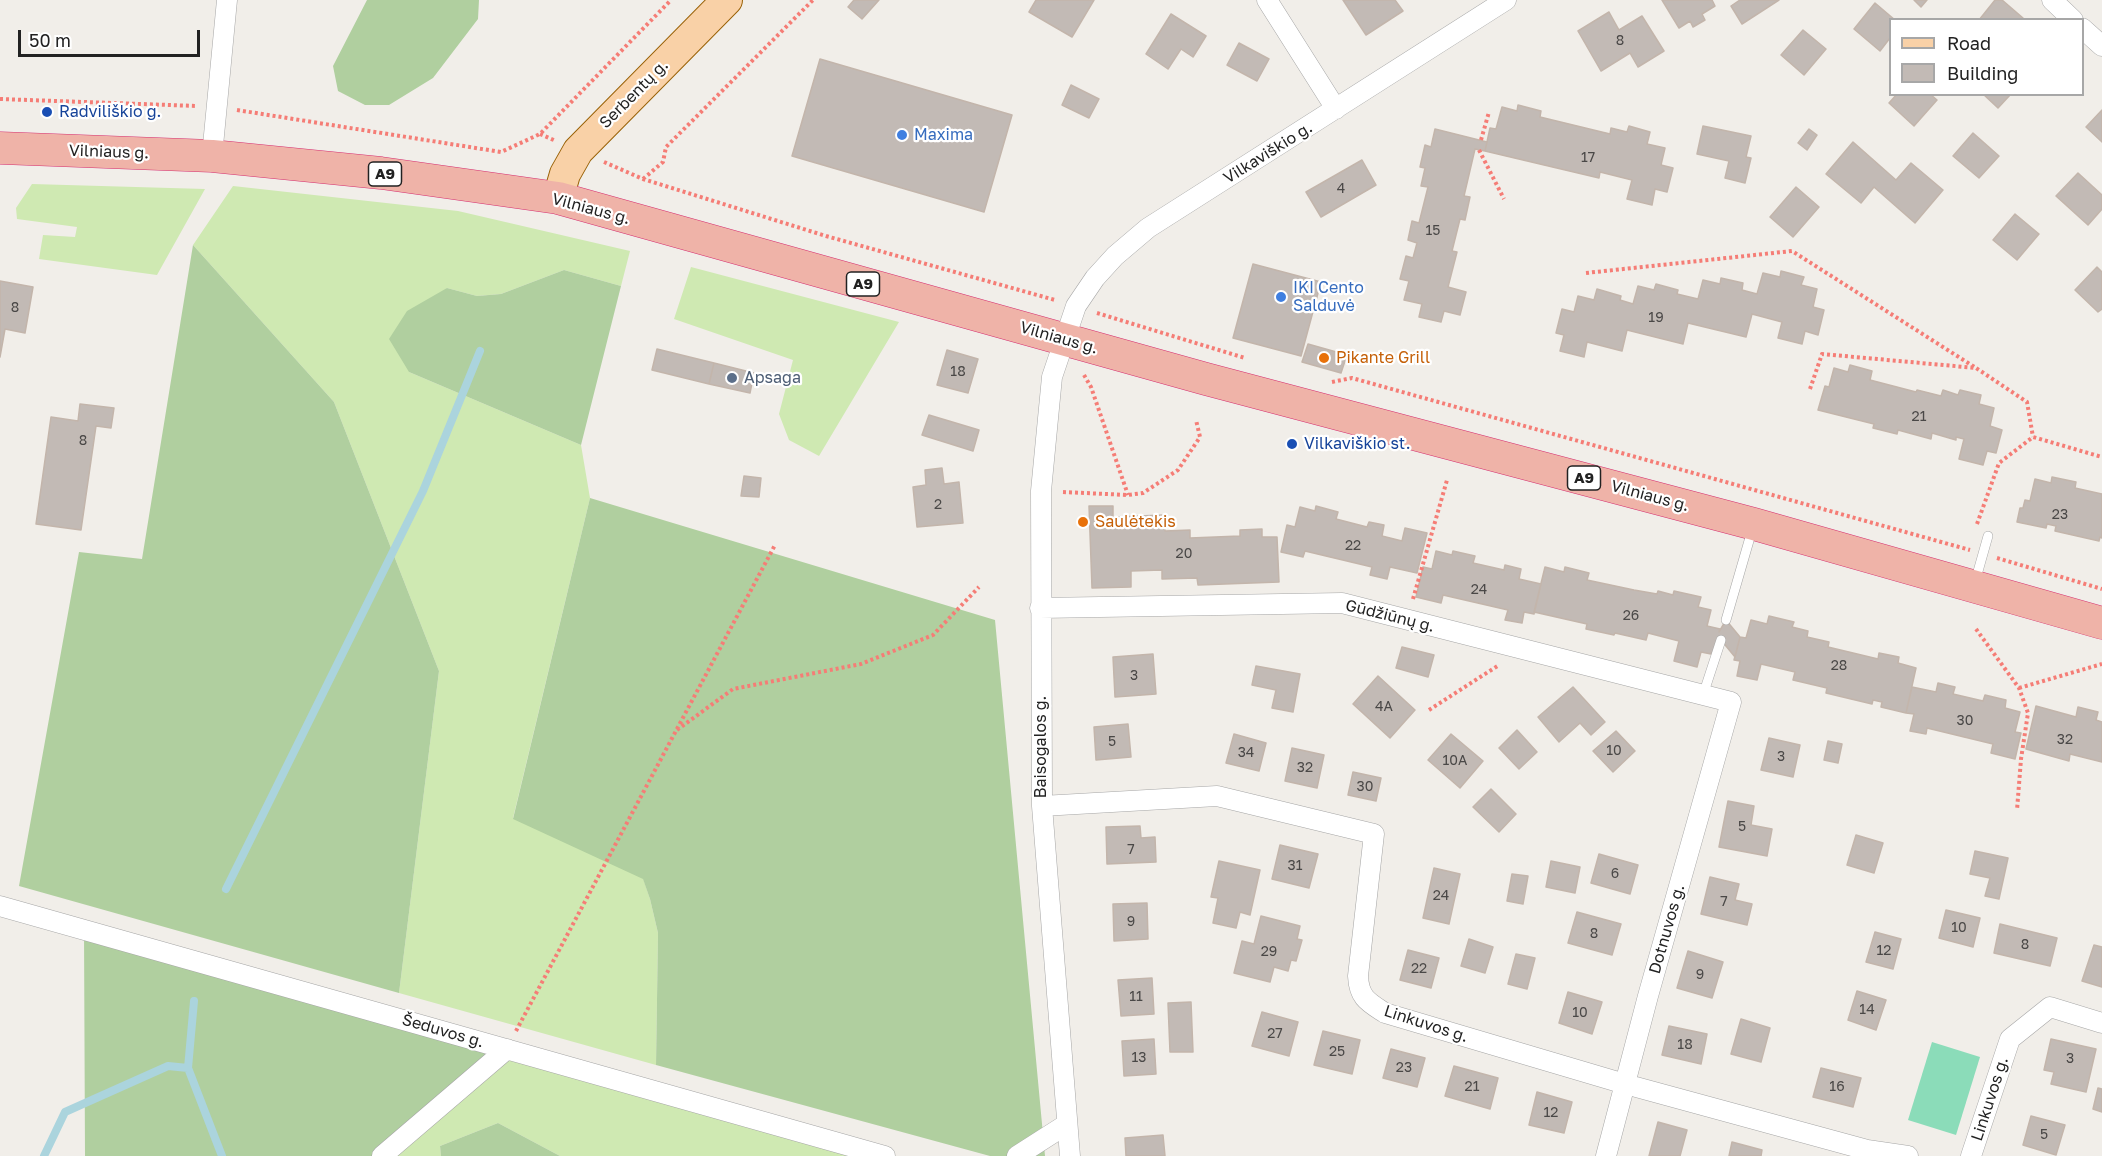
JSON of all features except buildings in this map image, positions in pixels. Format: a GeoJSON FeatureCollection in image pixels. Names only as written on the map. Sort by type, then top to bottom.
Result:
{"type":"FeatureCollection","features":[{"type":"Feature","properties":{"kind":"highway","name":"Vilniaus g."},"geometry":{"type":"LineString","coordinates":[[0,148],[212,156],[381,173],[558,198],[1206,379],[1754,524],[2102,623]]}},
{"type":"Feature","properties":{"kind":"main road","name":"Serbentų g."},"geometry":{"type":"LineString","coordinates":[[558,198],[565,174],[578,151],[727,0]]}},
{"type":"Feature","properties":{"kind":"street"},"geometry":{"type":"LineString","coordinates":[[212,156],[227,0]]}},
{"type":"Feature","properties":{"kind":"street"},"geometry":{"type":"LineString","coordinates":[[1267,0],[1336,110]]}},
{"type":"Feature","properties":{"kind":"street","name":"Vilkaviškio g."},"geometry":{"type":"LineString","coordinates":[[1063,339],[1076,306],[1095,278],[1115,256],[1148,228],[1506,0]]}},
{"type":"Feature","properties":{"kind":"street"},"geometry":{"type":"LineString","coordinates":[[2052,0],[2071,18]]}},
{"type":"Feature","properties":{"kind":"street"},"geometry":{"type":"LineString","coordinates":[[2084,30],[2102,46]]}},
{"type":"Feature","properties":{"kind":"street","name":"Baisogalos g."},"geometry":{"type":"LineString","coordinates":[[1063,339],[1052,376],[1041,491],[1040,608],[1042,806],[1070,1156]]}},
{"type":"Feature","properties":{"kind":"street","name":"Gūdžiūnų g."},"geometry":{"type":"LineString","coordinates":[[1040,608],[1342,603],[1731,702]]}},
{"type":"Feature","properties":{"kind":"street","name":"Dotnuvos g."},"geometry":{"type":"LineString","coordinates":[[1606,1156],[1731,702]]}},
{"type":"Feature","properties":{"kind":"street","name":"Linkuvos g."},"geometry":{"type":"LineString","coordinates":[[1042,806],[1217,796],[1374,834],[1358,976],[1359,991],[1371,1004],[1385,1013],[1626,1084],[1867,1150],[1908,1156]]}},
{"type":"Feature","properties":{"kind":"street","name":"Šeduvos g."},"geometry":{"type":"LineString","coordinates":[[0,906],[885,1156]]}},
{"type":"Feature","properties":{"kind":"street","name":"Linkuvos g."},"geometry":{"type":"LineString","coordinates":[[1971,1156],[2010,1039],[2050,1007],[2102,1023]]}},
{"type":"Feature","properties":{"kind":"street"},"geometry":{"type":"LineString","coordinates":[[382,1156],[507,1049]]}},
{"type":"Feature","properties":{"kind":"street"},"geometry":{"type":"LineString","coordinates":[[1017,1156],[1067,1124]]}},
{"type":"Feature","properties":{"kind":"lane"},"geometry":{"type":"LineString","coordinates":[[1726,620],[1754,524]]}},
{"type":"Feature","properties":{"kind":"lane"},"geometry":{"type":"LineString","coordinates":[[1973,587],[1988,536]]}},
{"type":"Feature","properties":{"kind":"lane"},"geometry":{"type":"LineString","coordinates":[[1703,695],[1721,640]]}},
{"type":"Feature","properties":{"kind":"path"},"geometry":{"type":"LineString","coordinates":[[0,99],[218,107],[501,152],[540,134],[671,0]]}},
{"type":"Feature","properties":{"kind":"path"},"geometry":{"type":"LineString","coordinates":[[643,179],[663,162],[666,147],[813,0]]}},
{"type":"Feature","properties":{"kind":"path"},"geometry":{"type":"LineString","coordinates":[[1481,140],[1489,112]]}},
{"type":"Feature","properties":{"kind":"path"},"geometry":{"type":"LineString","coordinates":[[540,134],[643,179],[826,236],[1076,306],[1248,359]]}},
{"type":"Feature","properties":{"kind":"path"},"geometry":{"type":"LineString","coordinates":[[1479,150],[1504,199]]}},
{"type":"Feature","properties":{"kind":"path"},"geometry":{"type":"LineString","coordinates":[[1586,273],[1792,251],[2027,402],[2032,437]]}},
{"type":"Feature","properties":{"kind":"path"},"geometry":{"type":"LineString","coordinates":[[1063,339],[1091,387],[1128,495]]}},
{"type":"Feature","properties":{"kind":"path"},"geometry":{"type":"LineString","coordinates":[[1810,389],[1822,354],[1976,368]]}},
{"type":"Feature","properties":{"kind":"path"},"geometry":{"type":"LineString","coordinates":[[1329,383],[1352,378],[2102,589]]}},
{"type":"Feature","properties":{"kind":"path"},"geometry":{"type":"LineString","coordinates":[[1041,491],[1128,495],[1143,493],[1178,470],[1200,437],[1196,420]]}},
{"type":"Feature","properties":{"kind":"path"},"geometry":{"type":"LineString","coordinates":[[2032,437],[2102,457]]}},
{"type":"Feature","properties":{"kind":"path"},"geometry":{"type":"LineString","coordinates":[[1974,532],[1999,463],[2032,437]]}},
{"type":"Feature","properties":{"kind":"path"},"geometry":{"type":"LineString","coordinates":[[1407,620],[1447,480]]}},
{"type":"Feature","properties":{"kind":"path"},"geometry":{"type":"LineString","coordinates":[[526,1009],[775,544]]}},
{"type":"Feature","properties":{"kind":"path"},"geometry":{"type":"LineString","coordinates":[[675,732],[733,689],[861,664],[933,634],[979,586]]}},
{"type":"Feature","properties":{"kind":"path"},"geometry":{"type":"LineString","coordinates":[[1976,629],[2019,688],[2028,713],[2017,810]]}},
{"type":"Feature","properties":{"kind":"path"},"geometry":{"type":"LineString","coordinates":[[1429,710],[1523,650]]}},
{"type":"Feature","properties":{"kind":"path"},"geometry":{"type":"LineString","coordinates":[[2019,688],[2102,664]]}},
{"type":"Feature","properties":{"kind":"green space"},"geometry":{"type":"Polygon","coordinates":[[[367,0],[479,0],[478,19],[433,78],[389,105],[365,105],[338,91],[333,66],[367,0]]]}},
{"type":"Feature","properties":{"kind":"green space"},"geometry":{"type":"Polygon","coordinates":[[[32,184],[205,189],[157,275],[39,259],[43,235],[75,237],[77,227],[17,219],[16,208],[32,184]]]}},
{"type":"Feature","properties":{"kind":"green space"},"geometry":{"type":"Polygon","coordinates":[[[233,186],[458,211],[630,251],[621,286],[564,270],[501,294],[477,296],[447,288],[409,372],[581,445],[590,498],[513,818],[643,878],[658,933],[656,1065],[399,993],[439,671],[334,402],[193,245],[233,186]]]}},
{"type":"Feature","properties":{"kind":"green space"},"geometry":{"type":"Polygon","coordinates":[[[193,245],[334,402],[439,671],[399,993],[19,886],[79,552],[142,559],[193,245]]]}},
{"type":"Feature","properties":{"kind":"green space"},"geometry":{"type":"Polygon","coordinates":[[[691,267],[899,322],[819,456],[789,440],[779,414],[793,360],[674,319],[691,267]]]}},
{"type":"Feature","properties":{"kind":"green space"},"geometry":{"type":"Polygon","coordinates":[[[564,270],[621,286],[581,445],[409,372],[389,339],[407,311],[447,288],[477,296],[501,294],[564,270]]]}},
{"type":"Feature","properties":{"kind":"green space"},"geometry":{"type":"Polygon","coordinates":[[[590,498],[995,620],[1045,1156],[990,1156],[656,1065],[658,933],[643,879],[513,819],[590,498]]]}},
{"type":"Feature","properties":{"kind":"green space"},"geometry":{"type":"Polygon","coordinates":[[[84,930],[507,1049],[382,1156],[85,1156],[84,930]]]}},
{"type":"Feature","properties":{"kind":"green space"},"geometry":{"type":"Polygon","coordinates":[[[1932,1042],[1980,1057],[1956,1135],[1908,1120],[1932,1042]]]}},
{"type":"Feature","properties":{"kind":"green space"},"geometry":{"type":"Polygon","coordinates":[[[507,1049],[885,1156],[560,1156],[498,1123],[440,1146],[441,1156],[382,1156],[507,1049]]]}},
{"type":"Feature","properties":{"kind":"green space"},"geometry":{"type":"Polygon","coordinates":[[[498,1123],[560,1156],[441,1156],[440,1146],[498,1123]]]}},
{"type":"Feature","properties":{"kind":"waterway"},"geometry":{"type":"LineString","coordinates":[[226,889],[423,491],[480,351]]}},
{"type":"Feature","properties":{"kind":"waterway"},"geometry":{"type":"LineString","coordinates":[[194,1001],[188,1068],[222,1156]]}},
{"type":"Feature","properties":{"kind":"waterway"},"geometry":{"type":"LineString","coordinates":[[44,1156],[65,1112],[168,1066],[188,1068]]}},
{"type":"Feature","properties":{"kind":"place","name":"Radviliškio g."},"geometry":{"type":"Point","coordinates":[47,112]}},
{"type":"Feature","properties":{"kind":"place","name":"Maxima"},"geometry":{"type":"Point","coordinates":[902,135]}},
{"type":"Feature","properties":{"kind":"place","name":"IKI Cento Salduvė"},"geometry":{"type":"Point","coordinates":[1281,297]}},
{"type":"Feature","properties":{"kind":"place","name":"Pikante Grill"},"geometry":{"type":"Point","coordinates":[1324,358]}},
{"type":"Feature","properties":{"kind":"place","name":"Apsaga"},"geometry":{"type":"Point","coordinates":[732,378]}},
{"type":"Feature","properties":{"kind":"place","name":"Vilkaviškio st."},"geometry":{"type":"Point","coordinates":[1292,444]}},
{"type":"Feature","properties":{"kind":"place","name":"Saulėtekis"},"geometry":{"type":"Point","coordinates":[1083,522]}}]}
